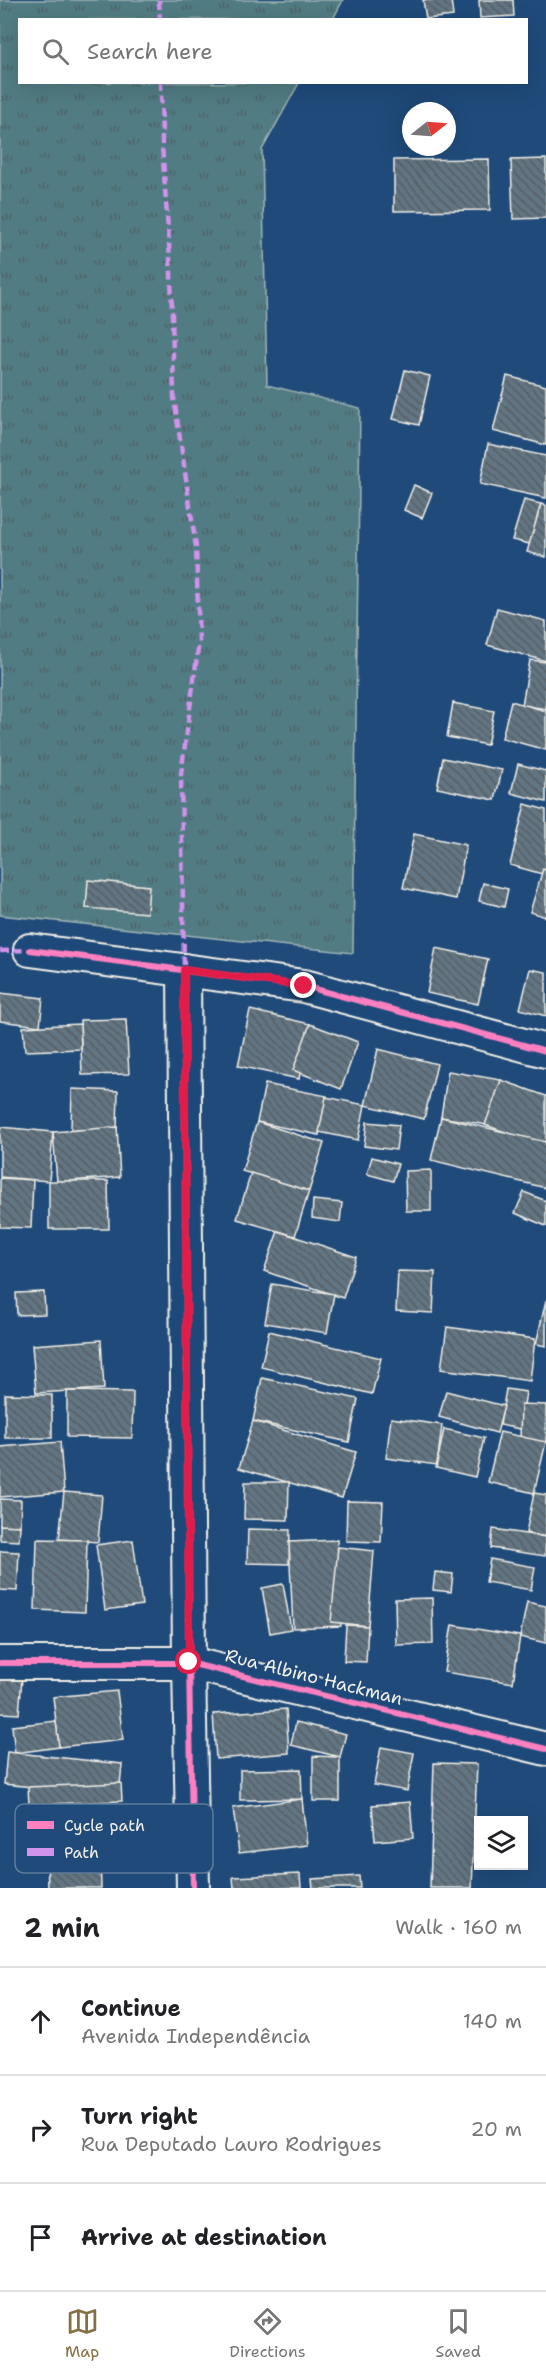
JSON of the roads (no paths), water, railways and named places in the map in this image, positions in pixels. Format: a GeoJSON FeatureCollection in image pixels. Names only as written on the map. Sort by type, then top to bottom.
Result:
{"type":"FeatureCollection","features":[{"type":"Feature","properties":{"kind":"street"},"geometry":{"type":"LineString","coordinates":[[30,950],[304,986],[546,1052]]}},
{"type":"Feature","properties":{"kind":"street"},"geometry":{"type":"LineString","coordinates":[[184,970],[192,1804]]}},
{"type":"Feature","properties":{"kind":"street","name":"Rua Albino Hackman"},"geometry":{"type":"LineString","coordinates":[[0,1663],[189,1662],[546,1749]]}},
{"type":"Feature","properties":{"kind":"street"},"geometry":{"type":"LineString","coordinates":[[194,1873],[194,1888]]}}]}
